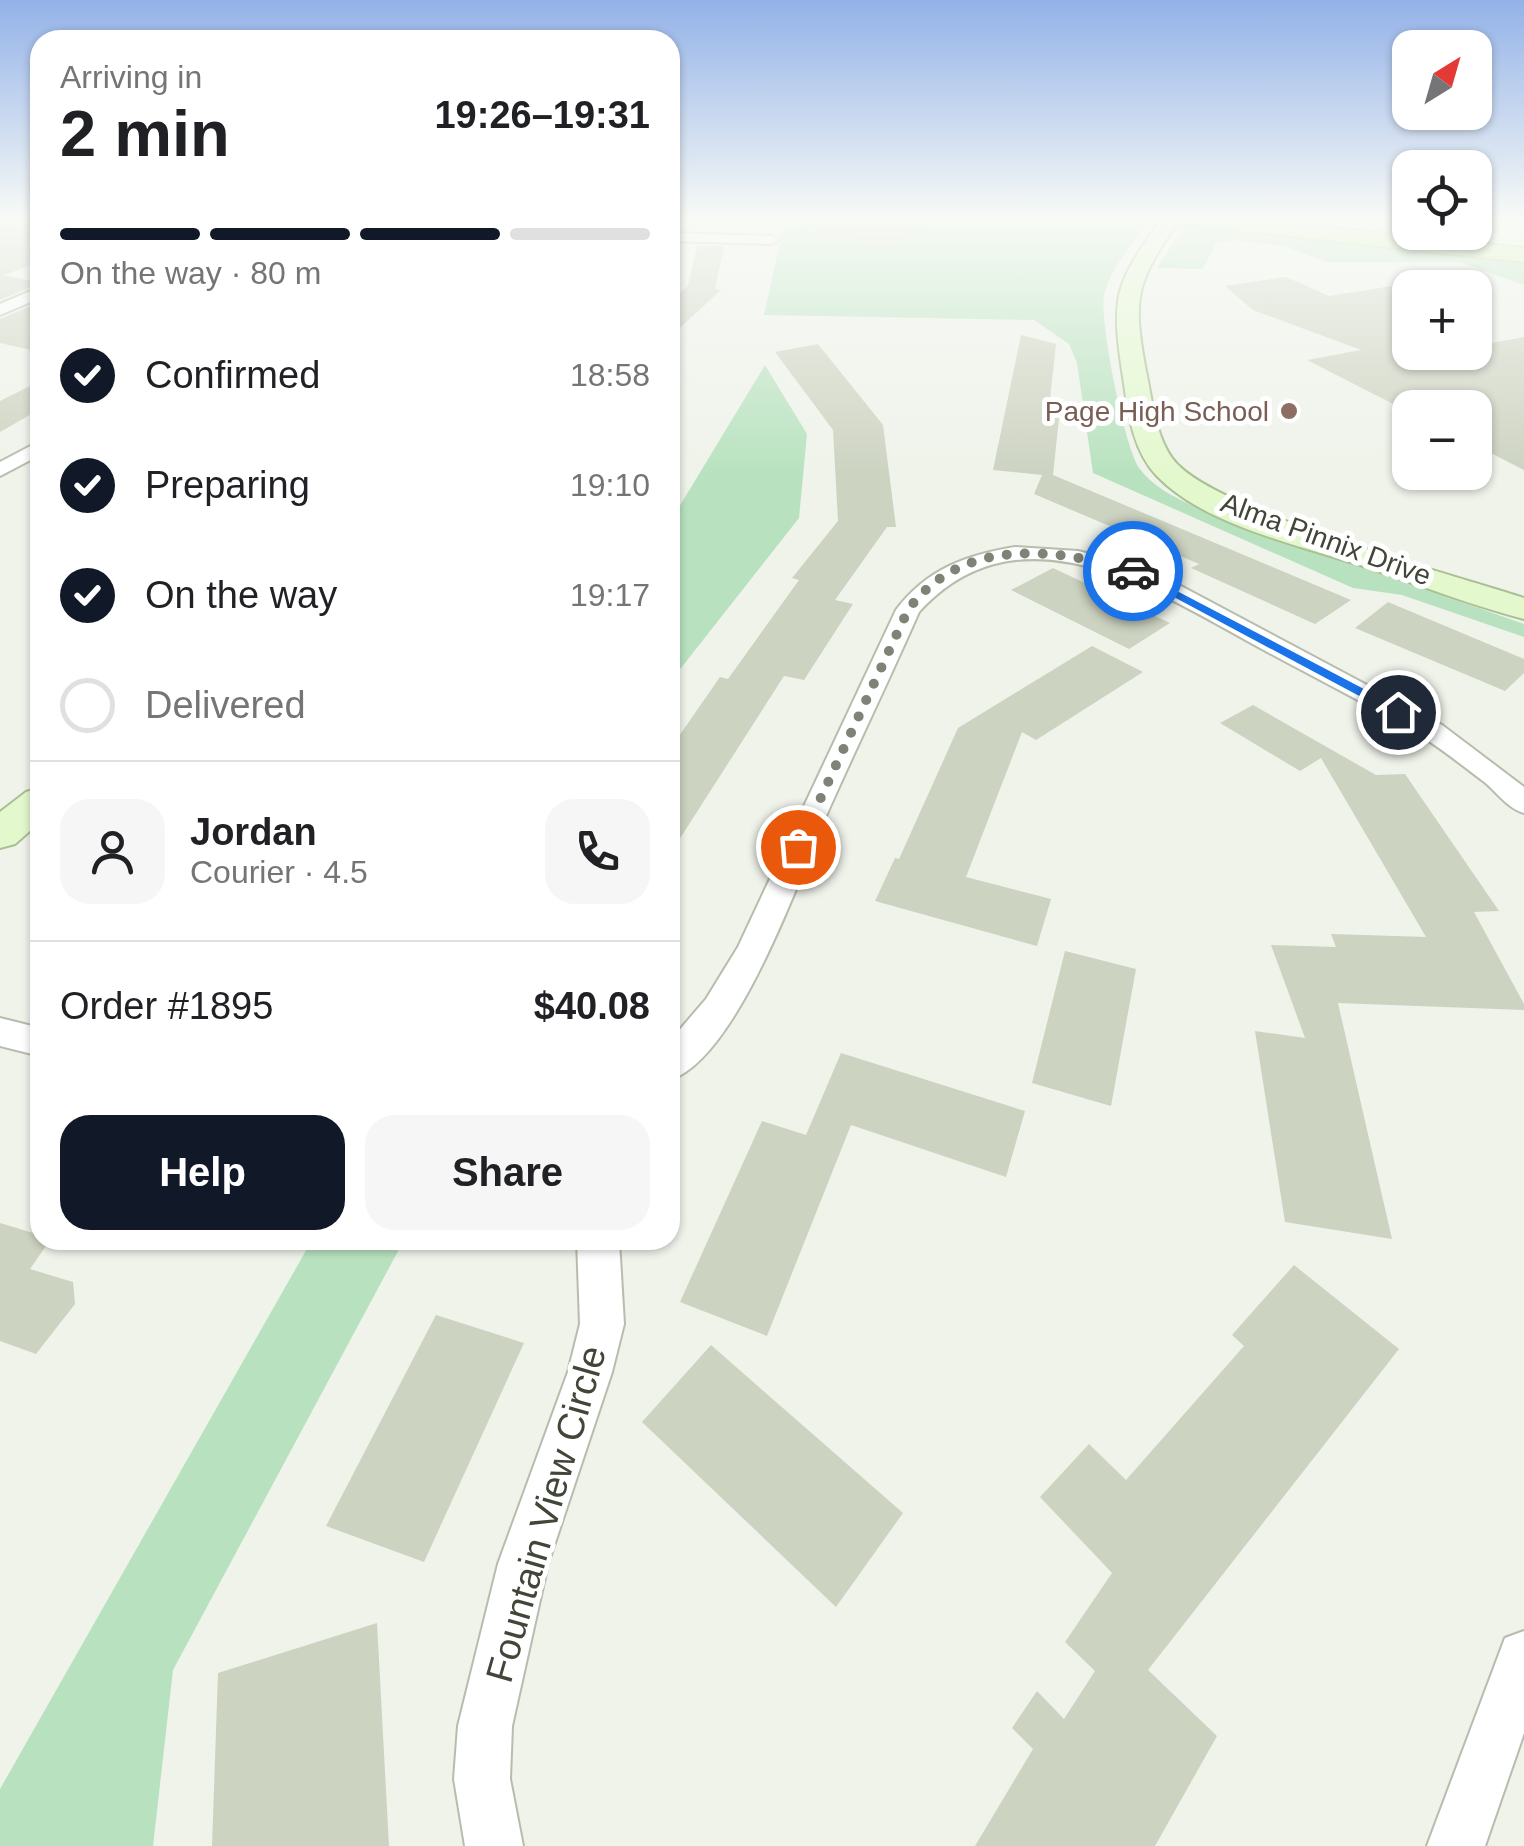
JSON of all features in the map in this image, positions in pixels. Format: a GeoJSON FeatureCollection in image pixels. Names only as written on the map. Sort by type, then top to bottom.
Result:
{"type":"FeatureCollection","features":[{"type":"Feature","properties":{"kind":"street","name":"Alma Pinnix Drive"},"geometry":{"type":"LineString","coordinates":[[1124,302],[1144,424],[1165,467],[1200,493],[1253,517],[1524,609]]}},
{"type":"Feature","properties":{"kind":"street"},"geometry":{"type":"LineString","coordinates":[[0,470],[30,452]]}},
{"type":"Feature","properties":{"kind":"street"},"geometry":{"type":"LineString","coordinates":[[680,1055],[724,1007],[908,610],[943,576],[995,554],[1095,559],[1140,573],[1432,731],[1496,777],[1524,803]]}},
{"type":"Feature","properties":{"kind":"street"},"geometry":{"type":"LineString","coordinates":[[0,834],[30,809]]}},
{"type":"Feature","properties":{"kind":"street"},"geometry":{"type":"LineString","coordinates":[[0,1032],[30,1040]]}},
{"type":"Feature","properties":{"kind":"street","name":"Fountain View Circle"},"geometry":{"type":"LineString","coordinates":[[494,1846],[482,1779],[485,1726],[523,1564],[590,1372],[602,1324],[600,1250]]}},
{"type":"Feature","properties":{"kind":"street"},"geometry":{"type":"LineString","coordinates":[[1456,1846],[1524,1657]]}},
{"type":"Feature","properties":{"kind":"green space"},"geometry":{"type":"Polygon","coordinates":[[[767,302],[1103,302],[1109,356],[1121,412],[1134,457],[1155,484],[1212,514],[1524,624],[1524,637],[1402,595],[1353,588],[1093,473],[1077,363],[1069,344],[1034,320],[764,315],[767,302]]]}},
{"type":"Feature","properties":{"kind":"green space"},"geometry":{"type":"Polygon","coordinates":[[[765,365],[807,434],[799,518],[680,669],[680,505],[765,365]]]}},
{"type":"Feature","properties":{"kind":"green space"},"geometry":{"type":"Polygon","coordinates":[[[306,1250],[399,1250],[173,1670],[153,1846],[0,1846],[0,1789],[306,1250]]]}},
{"type":"Feature","properties":{"kind":"building"},"geometry":{"type":"Polygon","coordinates":[[[680,302],[708,302],[680,328],[680,302]]]}},
{"type":"Feature","properties":{"kind":"building"},"geometry":{"type":"Polygon","coordinates":[[[1244,302],[1392,302],[1392,370],[1492,370],[1492,343],[1524,337],[1524,470],[1492,454],[1492,390],[1392,390],[1392,403],[1307,360],[1361,350],[1253,310],[1244,302]]]}},
{"type":"Feature","properties":{"kind":"building"},"geometry":{"type":"Polygon","coordinates":[[[30,306],[30,350],[0,343],[0,319],[30,306]]]}},
{"type":"Feature","properties":{"kind":"building"},"geometry":{"type":"Polygon","coordinates":[[[1021,335],[1056,344],[1048,417],[1059,418],[1053,475],[1351,600],[1315,624],[1191,568],[1199,564],[1034,494],[1042,475],[993,470],[1021,335]]]}},
{"type":"Feature","properties":{"kind":"building"},"geometry":{"type":"Polygon","coordinates":[[[818,344],[883,425],[896,527],[887,527],[835,600],[853,604],[804,680],[784,676],[680,838],[680,735],[720,677],[728,679],[799,580],[792,578],[838,521],[833,430],[775,352],[818,344]]]}},
{"type":"Feature","properties":{"kind":"building"},"geometry":{"type":"Polygon","coordinates":[[[30,386],[30,415],[0,432],[0,401],[30,386]]]}},
{"type":"Feature","properties":{"kind":"building"},"geometry":{"type":"Polygon","coordinates":[[[1053,568],[1170,623],[1129,649],[1011,590],[1053,568]]]}},
{"type":"Feature","properties":{"kind":"building"},"geometry":{"type":"Polygon","coordinates":[[[1388,602],[1524,659],[1524,673],[1505,691],[1355,628],[1388,602]]]}},
{"type":"Feature","properties":{"kind":"building"},"geometry":{"type":"Polygon","coordinates":[[[1092,646],[1143,672],[1036,740],[1022,732],[966,877],[1051,899],[1037,946],[875,901],[895,858],[899,859],[958,728],[1092,646]]]}},
{"type":"Feature","properties":{"kind":"building"},"geometry":{"type":"Polygon","coordinates":[[[1253,705],[1376,775],[1405,774],[1499,911],[1474,912],[1524,1004],[1524,1010],[1338,1003],[1392,1239],[1285,1222],[1255,1031],[1305,1038],[1271,945],[1336,947],[1331,934],[1426,937],[1321,758],[1300,771],[1220,723],[1253,705]]]}},
{"type":"Feature","properties":{"kind":"building"},"geometry":{"type":"Polygon","coordinates":[[[1065,951],[1136,969],[1111,1106],[1032,1083],[1065,951]]]}},
{"type":"Feature","properties":{"kind":"building"},"geometry":{"type":"Polygon","coordinates":[[[841,1053],[1025,1111],[1006,1177],[851,1125],[767,1336],[680,1302],[762,1121],[806,1135],[841,1053]]]}},
{"type":"Feature","properties":{"kind":"building"},"geometry":{"type":"Polygon","coordinates":[[[0,1223],[30,1232],[30,1250],[43,1250],[30,1269],[73,1282],[75,1304],[36,1354],[0,1341],[0,1223]]]}},
{"type":"Feature","properties":{"kind":"building"},"geometry":{"type":"Polygon","coordinates":[[[1294,1265],[1399,1349],[1148,1670],[1217,1736],[1155,1846],[975,1846],[1033,1749],[1012,1728],[1037,1691],[1064,1719],[1095,1671],[1065,1642],[1112,1573],[1040,1497],[1089,1444],[1126,1480],[1244,1346],[1232,1335],[1294,1265]]]}},
{"type":"Feature","properties":{"kind":"building"},"geometry":{"type":"Polygon","coordinates":[[[436,1315],[524,1343],[424,1562],[326,1526],[436,1315]]]}},
{"type":"Feature","properties":{"kind":"building"},"geometry":{"type":"Polygon","coordinates":[[[711,1345],[903,1513],[836,1607],[642,1422],[711,1345]]]}},
{"type":"Feature","properties":{"kind":"building"},"geometry":{"type":"Polygon","coordinates":[[[377,1623],[389,1846],[212,1846],[218,1673],[377,1623]]]}},
{"type":"Feature","properties":{"kind":"way so far"},"geometry":{"type":"LineString","coordinates":[[798,847],[918,596],[957,568],[995,554],[1095,559],[1133,571]]}},
{"type":"Feature","properties":{"kind":"place","name":"Page High School"},"geometry":{"type":"Point","coordinates":[1289,411]}},
{"type":"Feature","properties":{"kind":"route"},"geometry":{"type":"LineString","coordinates":[[1133,571],[1398,712]]}}]}
